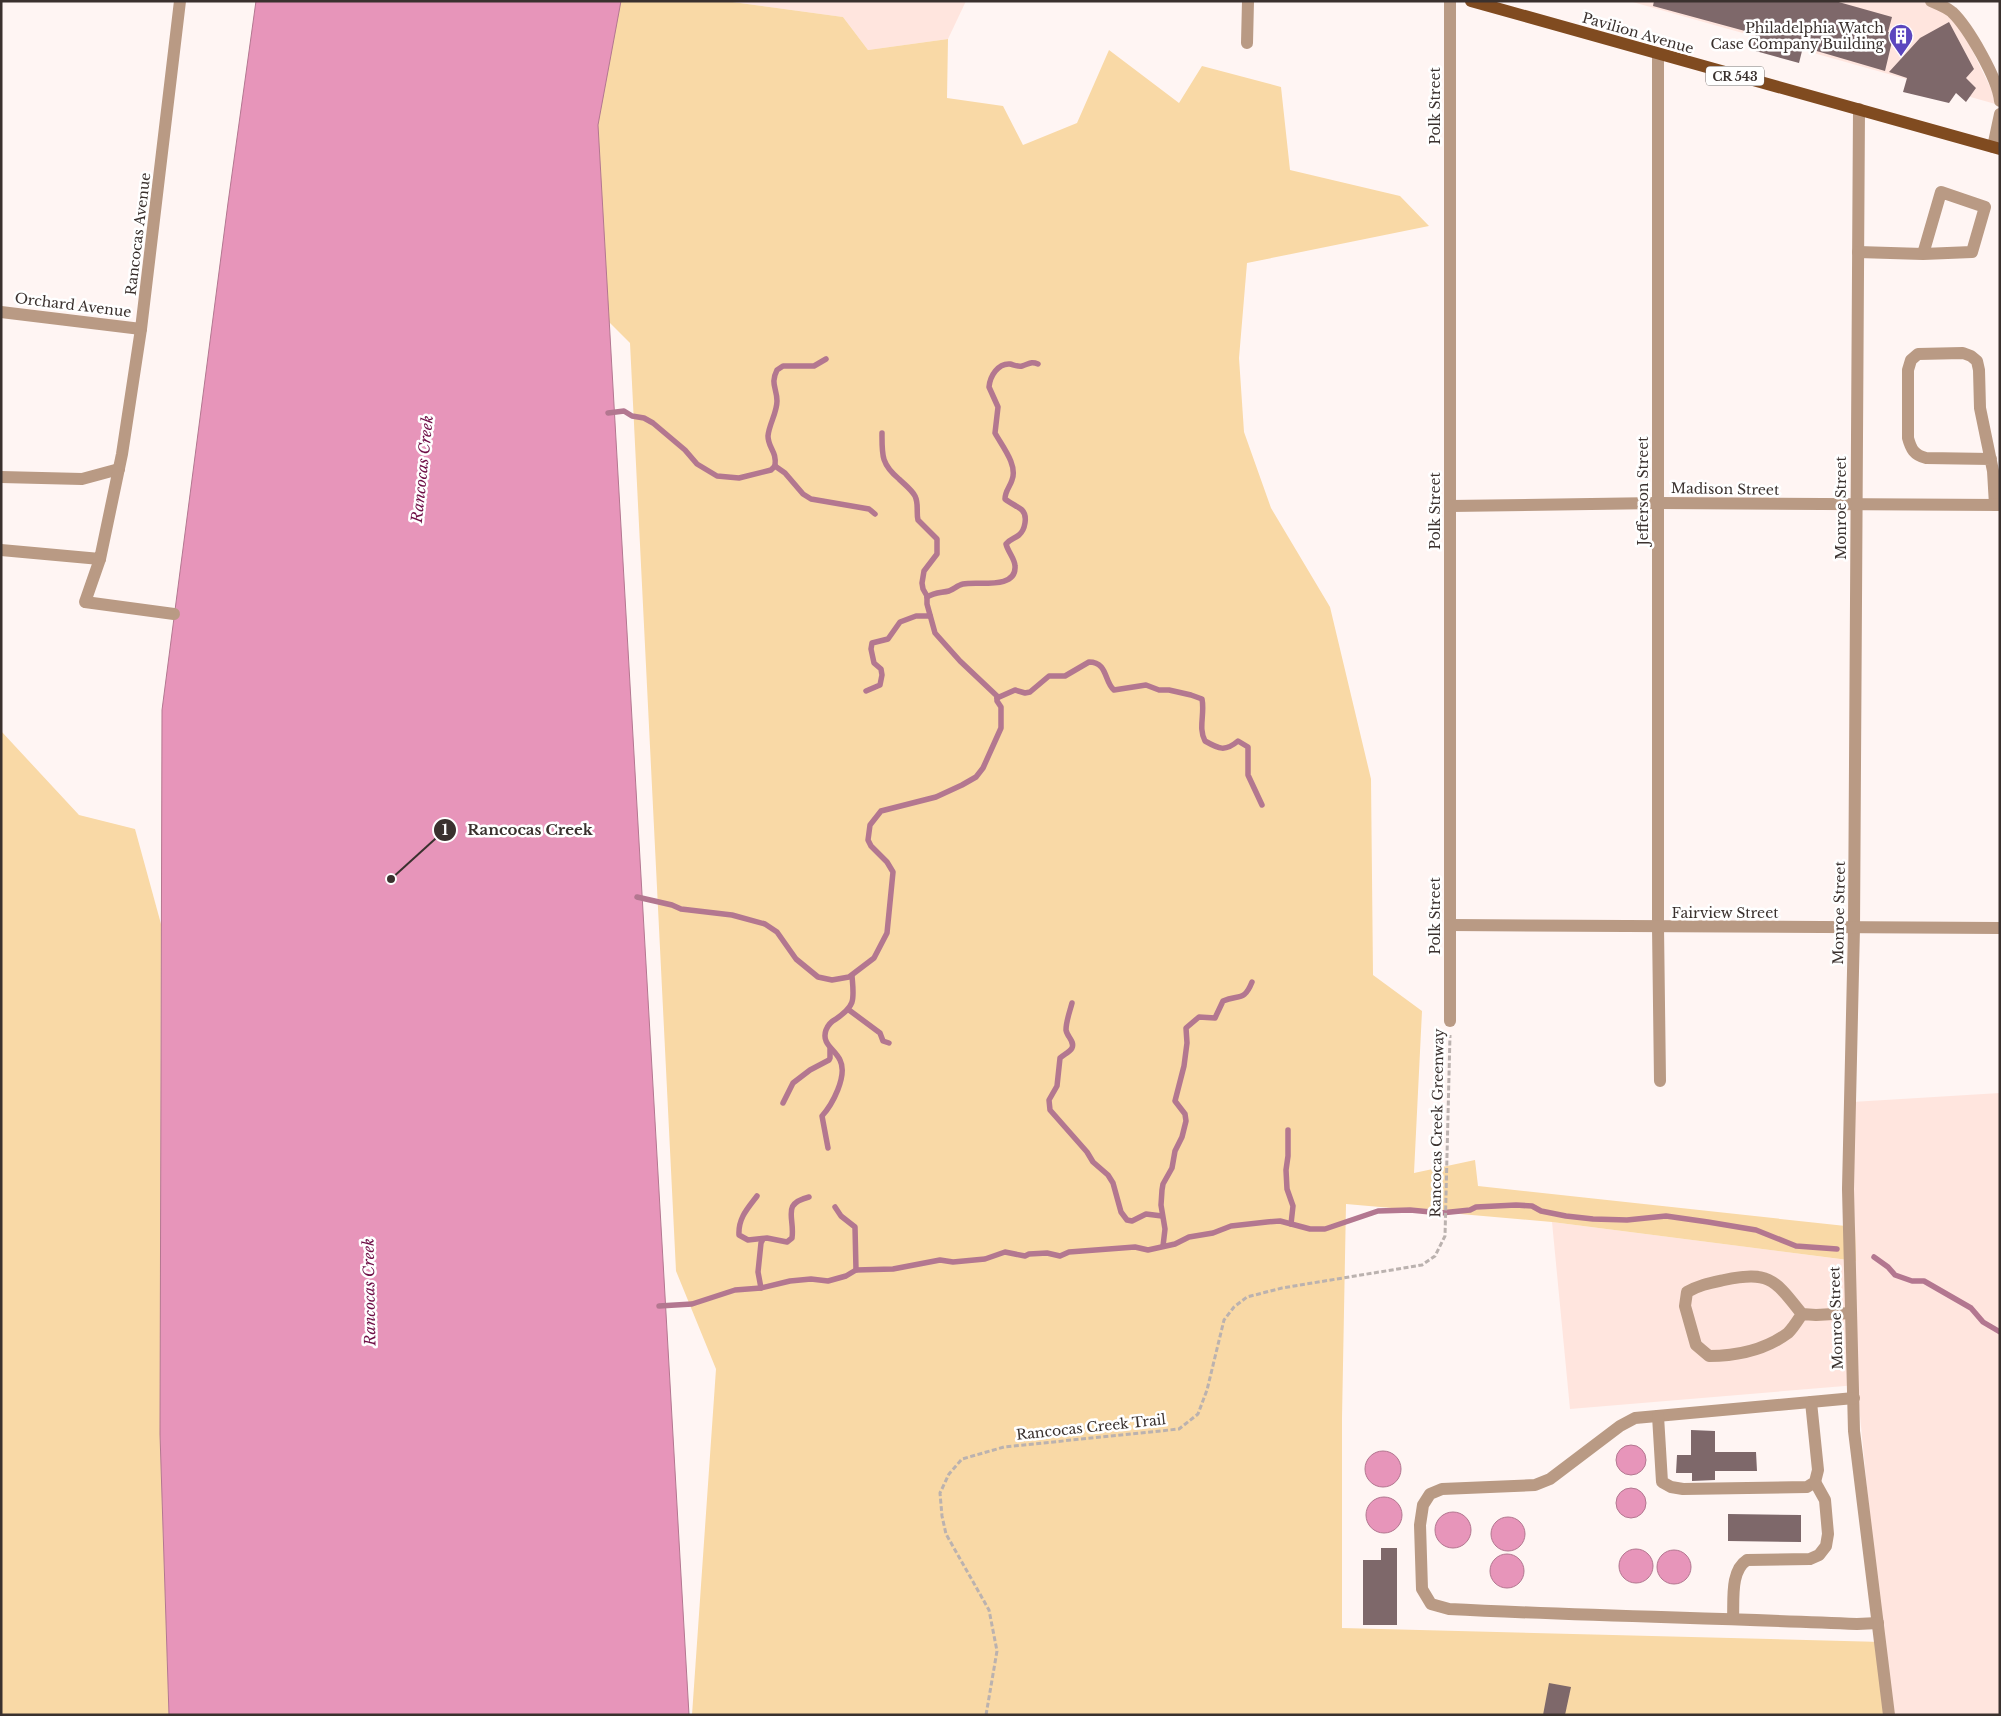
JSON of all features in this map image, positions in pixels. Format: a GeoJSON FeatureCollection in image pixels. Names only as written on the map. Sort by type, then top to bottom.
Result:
{"type":"FeatureCollection","features":[{"type":"Feature","properties":{"kind":"main road","name":"Pavilion Avenue"},"geometry":{"type":"LineString","coordinates":[[1471,1],[1997,148]]}},
{"type":"Feature","properties":{"kind":"street","name":"Rancocas Avenue"},"geometry":{"type":"LineString","coordinates":[[174,614],[85,602],[100,560],[120,469],[141,329],[180,1]]}},
{"type":"Feature","properties":{"kind":"street"},"geometry":{"type":"LineString","coordinates":[[1247,43],[1248,1]]}},
{"type":"Feature","properties":{"kind":"street","name":"Polk Street"},"geometry":{"type":"LineString","coordinates":[[1450,1],[1450,1021]]}},
{"type":"Feature","properties":{"kind":"street"},"geometry":{"type":"LineString","coordinates":[[1931,1],[1950,10],[1961,22],[1996,84],[2000,101]]}},
{"type":"Feature","properties":{"kind":"street","name":"Jefferson Street"},"geometry":{"type":"LineString","coordinates":[[1658,54],[1658,927],[1660,1081]]}},
{"type":"Feature","properties":{"kind":"street","name":"Monroe Street"},"geometry":{"type":"LineString","coordinates":[[1859,109],[1854,928],[1848,1189],[1854,1431],[1889,1715]]}},
{"type":"Feature","properties":{"kind":"street"},"geometry":{"type":"LineString","coordinates":[[1997,148],[2000,114]]}},
{"type":"Feature","properties":{"kind":"street"},"geometry":{"type":"LineString","coordinates":[[1858,252],[1922,254],[1972,252],[1986,207],[1941,192],[1922,254]]}},
{"type":"Feature","properties":{"kind":"street","name":"Orchard Avenue"},"geometry":{"type":"LineString","coordinates":[[1,312],[141,329]]}},
{"type":"Feature","properties":{"kind":"street"},"geometry":{"type":"LineString","coordinates":[[1991,458],[1926,458],[1917,456],[1911,448],[1908,438],[1908,370],[1911,360],[1918,354],[1963,354],[1971,356],[1977,361],[1981,418],[1991,458],[1998,506]]}},
{"type":"Feature","properties":{"kind":"street"},"geometry":{"type":"LineString","coordinates":[[1,477],[82,479],[120,469]]}},
{"type":"Feature","properties":{"kind":"street","name":"Madison Street"},"geometry":{"type":"LineString","coordinates":[[1450,506],[1658,504],[1998,506]]}},
{"type":"Feature","properties":{"kind":"street"},"geometry":{"type":"LineString","coordinates":[[1,550],[100,560]]}},
{"type":"Feature","properties":{"kind":"street","name":"Fairview Street"},"geometry":{"type":"LineString","coordinates":[[1450,925],[2000,928]]}},
{"type":"Feature","properties":{"kind":"street"},"geometry":{"type":"LineString","coordinates":[[1802,1314],[1789,1332],[1764,1348],[1728,1356],[1709,1356],[1696,1345],[1684,1306],[1687,1292],[1698,1285],[1746,1276],[1765,1277],[1779,1286],[1802,1314],[1851,1313]]}},
{"type":"Feature","properties":{"kind":"street"},"geometry":{"type":"LineString","coordinates":[[1854,1398],[1635,1418],[1620,1426],[1550,1479],[1535,1485],[1442,1489],[1430,1494],[1423,1505],[1420,1525],[1422,1589],[1431,1604],[1449,1610],[1609,1617],[1878,1623]]}},
{"type":"Feature","properties":{"kind":"street"},"geometry":{"type":"LineString","coordinates":[[1658,1416],[1662,1482],[1671,1487],[1683,1489],[1808,1487],[1815,1482],[1818,1470],[1811,1402]]}},
{"type":"Feature","properties":{"kind":"street"},"geometry":{"type":"LineString","coordinates":[[1734,1619],[1736,1573],[1741,1564],[1747,1560],[1810,1559],[1819,1555],[1826,1546],[1828,1534],[1825,1500],[1815,1482]]}},
{"type":"Feature","properties":{"kind":"path","name":"Rancocas Creek Greenway"},"geometry":{"type":"LineString","coordinates":[[1445,1225],[1450,1021]]}},
{"type":"Feature","properties":{"kind":"path","name":"Rancocas Creek Trail"},"geometry":{"type":"LineString","coordinates":[[986,1715],[997,1651],[989,1610],[946,1534],[942,1516],[940,1493],[949,1474],[962,1459],[1004,1447],[1179,1429],[1198,1414],[1207,1390],[1224,1320],[1234,1307],[1247,1297],[1282,1288],[1422,1265],[1435,1256],[1445,1236],[1445,1225]]}},
{"type":"Feature","properties":{"kind":"shaded area"},"geometry":{"type":"Polygon","coordinates":[[[616,1],[725,1],[843,17],[868,50],[948,39],[947,98],[1003,106],[1023,145],[1077,123],[1109,50],[1179,103],[1202,66],[1281,87],[1290,170],[1400,196],[1429,226],[1247,263],[1239,358],[1244,432],[1271,508],[1330,607],[1371,779],[1373,975],[1422,1011],[1414,1173],[1475,1160],[1478,1186],[1855,1227],[1856,1261],[1552,1222],[1346,1204],[1342,1418],[1342,1628],[1882,1642],[1892,1715],[692,1715],[716,1369],[676,1271],[630,343],[601,314],[589,181],[616,1]]]}},
{"type":"Feature","properties":{"kind":"shaded area"},"geometry":{"type":"Polygon","coordinates":[[[725,1],[966,1],[948,39],[868,50],[843,17],[725,1]]]}},
{"type":"Feature","properties":{"kind":"shaded area","name":"Philadelphia Watch Case Company Building"},"geometry":{"type":"Polygon","coordinates":[[[1629,1],[1948,1],[1999,105],[1629,1]]]}},
{"type":"Feature","properties":{"kind":"shaded area"},"geometry":{"type":"Polygon","coordinates":[[[1,731],[79,815],[135,829],[161,924],[160,1434],[169,1715],[1,1715],[1,731]]]}},
{"type":"Feature","properties":{"kind":"shaded area"},"geometry":{"type":"Polygon","coordinates":[[[2000,1093],[2000,1715],[1892,1715],[1882,1642],[1857,1385],[1570,1409],[1552,1222],[1855,1261],[1852,1102],[2000,1093]]]}},
{"type":"Feature","properties":{"kind":"water"},"geometry":{"type":"Polygon","coordinates":[[[256,1],[621,1],[598,125],[689,1715],[169,1715],[160,1434],[162,710],[256,1]]]}},
{"type":"Feature","properties":{"kind":"water"},"geometry":{"type":"Polygon","coordinates":[[[1631,1445],[1642,1449],[1646,1460],[1642,1471],[1631,1475],[1620,1471],[1616,1460],[1620,1449],[1631,1445]]]}},
{"type":"Feature","properties":{"kind":"water"},"geometry":{"type":"Polygon","coordinates":[[[1383,1451],[1390,1452],[1396,1456],[1400,1462],[1400,1476],[1396,1482],[1390,1486],[1383,1487],[1376,1486],[1370,1482],[1366,1476],[1365,1469],[1366,1462],[1370,1456],[1376,1452],[1383,1451]]]}},
{"type":"Feature","properties":{"kind":"water"},"geometry":{"type":"Polygon","coordinates":[[[1631,1488],[1642,1492],[1646,1503],[1642,1514],[1631,1518],[1620,1514],[1616,1503],[1620,1492],[1631,1488]]]}},
{"type":"Feature","properties":{"kind":"water"},"geometry":{"type":"Polygon","coordinates":[[[1384,1497],[1391,1498],[1397,1502],[1401,1508],[1401,1522],[1397,1528],[1391,1532],[1384,1533],[1377,1532],[1371,1528],[1367,1522],[1366,1515],[1367,1508],[1371,1502],[1377,1498],[1384,1497]]]}},
{"type":"Feature","properties":{"kind":"water"},"geometry":{"type":"Polygon","coordinates":[[[1453,1512],[1460,1513],[1466,1517],[1470,1523],[1470,1537],[1466,1543],[1460,1547],[1453,1548],[1446,1547],[1440,1543],[1436,1537],[1435,1530],[1436,1523],[1440,1517],[1446,1513],[1453,1512]]]}},
{"type":"Feature","properties":{"kind":"water"},"geometry":{"type":"Polygon","coordinates":[[[1508,1517],[1520,1522],[1525,1534],[1520,1546],[1508,1551],[1496,1546],[1491,1534],[1496,1522],[1508,1517]]]}},
{"type":"Feature","properties":{"kind":"water"},"geometry":{"type":"Polygon","coordinates":[[[1636,1549],[1648,1554],[1653,1566],[1648,1578],[1636,1583],[1624,1578],[1619,1566],[1624,1554],[1636,1549]]]}},
{"type":"Feature","properties":{"kind":"water"},"geometry":{"type":"Polygon","coordinates":[[[1674,1550],[1686,1555],[1691,1567],[1686,1579],[1674,1584],[1662,1579],[1657,1567],[1662,1555],[1674,1550]]]}},
{"type":"Feature","properties":{"kind":"water"},"geometry":{"type":"Polygon","coordinates":[[[1507,1554],[1519,1559],[1524,1571],[1519,1583],[1507,1588],[1495,1583],[1490,1571],[1495,1559],[1507,1554]]]}},
{"type":"Feature","properties":{"kind":"building","name":"Philadelphia Watch Case Company Building"},"geometry":{"type":"Polygon","coordinates":[[[1654,1],[1835,1],[1892,17],[1888,32],[1894,33],[1885,71],[1803,47],[1799,63],[1752,50],[1756,34],[1653,6],[1654,1]]]}},
{"type":"Feature","properties":{"kind":"building"},"geometry":{"type":"Polygon","coordinates":[[[1949,22],[1974,69],[1966,78],[1976,88],[1966,102],[1956,93],[1949,103],[1903,92],[1907,78],[1889,72],[1920,38],[1949,22]]]}},
{"type":"Feature","properties":{"kind":"building"},"geometry":{"type":"Polygon","coordinates":[[[1691,1430],[1715,1431],[1715,1452],[1756,1452],[1757,1471],[1715,1471],[1715,1480],[1692,1481],[1692,1473],[1676,1473],[1677,1455],[1691,1455],[1691,1430]]]}},
{"type":"Feature","properties":{"kind":"building"},"geometry":{"type":"Polygon","coordinates":[[[1728,1514],[1801,1515],[1801,1542],[1728,1541],[1728,1514]]]}},
{"type":"Feature","properties":{"kind":"building"},"geometry":{"type":"Polygon","coordinates":[[[1381,1548],[1397,1548],[1397,1625],[1363,1625],[1363,1560],[1381,1560],[1381,1548]]]}},
{"type":"Feature","properties":{"kind":"building"},"geometry":{"type":"Polygon","coordinates":[[[1549,1683],[1571,1687],[1565,1715],[1543,1715],[1549,1683]]]}},
{"type":"Feature","properties":{"kind":"waterway"},"geometry":{"type":"LineString","coordinates":[[775,466],[775,457],[769,444],[768,436],[777,405],[774,383],[777,370],[783,366],[814,366],[826,359]]}},
{"type":"Feature","properties":{"kind":"waterway"},"geometry":{"type":"LineString","coordinates":[[927,597],[935,593],[949,591],[963,584],[1003,581],[1010,579],[1014,574],[1015,563],[1006,544],[1021,533],[1025,523],[1025,516],[1022,510],[1005,499],[1012,480],[1013,468],[995,433],[998,407],[989,387],[995,371],[1006,364],[1016,366],[1032,363],[1038,364]]}},
{"type":"Feature","properties":{"kind":"waterway"},"geometry":{"type":"LineString","coordinates":[[608,413],[624,411],[632,416],[644,418],[653,423],[685,450],[697,464],[717,476],[739,478],[771,470],[775,466]]}},
{"type":"Feature","properties":{"kind":"waterway"},"geometry":{"type":"LineString","coordinates":[[637,897],[681,909],[732,915],[765,924],[777,932],[796,959],[818,977],[832,980],[849,977],[874,958],[887,933],[893,872],[868,840],[870,825],[881,811],[936,797],[976,777],[983,768],[1001,728],[1001,707],[997,701],[997,696],[960,661],[935,633],[927,604],[927,596],[922,583],[924,571],[937,554],[937,539],[918,520],[915,496],[893,474],[886,464],[883,453],[882,433]]}},
{"type":"Feature","properties":{"kind":"waterway"},"geometry":{"type":"LineString","coordinates":[[775,466],[785,473],[803,494],[811,499],[869,509],[875,514]]}},
{"type":"Feature","properties":{"kind":"waterway"},"geometry":{"type":"LineString","coordinates":[[866,691],[880,685],[882,675],[881,669],[874,663],[871,649],[872,643],[888,639],[900,622],[916,616],[930,616]]}},
{"type":"Feature","properties":{"kind":"waterway"},"geometry":{"type":"LineString","coordinates":[[997,698],[1015,690],[1025,693],[1030,692],[1049,676],[1065,676],[1089,662],[1100,665],[1114,690],[1146,685],[1159,690],[1169,690],[1202,699],[1202,731],[1205,741],[1222,748],[1229,747],[1238,741],[1248,747],[1248,775],[1262,805]]}},
{"type":"Feature","properties":{"kind":"waterway"},"geometry":{"type":"LineString","coordinates":[[828,1148],[822,1116],[838,1090],[842,1067],[838,1056],[827,1043],[825,1035],[830,1023],[843,1014],[850,1006],[853,996],[852,976]]}},
{"type":"Feature","properties":{"kind":"waterway"},"geometry":{"type":"LineString","coordinates":[[1163,1246],[1165,1229],[1161,1205],[1163,1184],[1172,1168],[1175,1151],[1182,1137],[1186,1121],[1185,1114],[1175,1101],[1184,1066],[1187,1043],[1186,1028],[1199,1017],[1215,1018],[1223,1001],[1244,995],[1252,982]]}},
{"type":"Feature","properties":{"kind":"waterway"},"geometry":{"type":"LineString","coordinates":[[1072,1003],[1066,1030],[1073,1046],[1070,1051],[1060,1058],[1057,1086],[1049,1100],[1050,1110],[1087,1152],[1093,1162],[1108,1175],[1113,1183],[1121,1212],[1127,1220],[1132,1221],[1146,1214],[1162,1216]]}},
{"type":"Feature","properties":{"kind":"waterway"},"geometry":{"type":"LineString","coordinates":[[849,1010],[880,1033],[883,1041],[889,1043]]}},
{"type":"Feature","properties":{"kind":"waterway"},"geometry":{"type":"LineString","coordinates":[[783,1103],[793,1083],[810,1070],[829,1060],[830,1049]]}},
{"type":"Feature","properties":{"kind":"waterway"},"geometry":{"type":"LineString","coordinates":[[1288,1130],[1286,1170],[1287,1189],[1293,1206],[1291,1224]]}},
{"type":"Feature","properties":{"kind":"waterway"},"geometry":{"type":"LineString","coordinates":[[757,1196],[742,1218],[739,1235],[748,1240],[767,1238],[787,1242],[792,1238],[792,1208],[795,1203],[809,1197]]}},
{"type":"Feature","properties":{"kind":"waterway"},"geometry":{"type":"LineString","coordinates":[[659,1306],[692,1304],[735,1290],[761,1288],[790,1281],[811,1279],[828,1281],[846,1276],[856,1270],[893,1269],[940,1260],[953,1262],[985,1259],[1005,1252],[1025,1256],[1047,1253],[1060,1256],[1069,1252],[1135,1247],[1148,1250],[1175,1244],[1189,1237],[1213,1233],[1231,1226],[1280,1221],[1310,1229],[1325,1229],[1378,1211],[1410,1210],[1441,1213],[1470,1210],[1476,1207],[1516,1205],[1532,1206],[1541,1211],[1593,1219],[1627,1220],[1666,1216],[1756,1230],[1796,1246],[1837,1249]]}},
{"type":"Feature","properties":{"kind":"waterway"},"geometry":{"type":"LineString","coordinates":[[835,1207],[841,1216],[855,1227],[856,1270]]}},
{"type":"Feature","properties":{"kind":"waterway"},"geometry":{"type":"LineString","coordinates":[[761,1288],[758,1272],[763,1239]]}},
{"type":"Feature","properties":{"kind":"waterway"},"geometry":{"type":"LineString","coordinates":[[1874,1257],[1888,1267],[1895,1275],[1912,1281],[1924,1281],[1971,1308],[1983,1322],[2000,1332]]}},
{"type":"Feature","properties":{"kind":"place","name":"Philadelphia Watch Case Company Building"},"geometry":{"type":"Point","coordinates":[1901,57]}},
{"type":"Feature","properties":{"kind":"place","name":"Rancocas Creek"},"geometry":{"type":"Point","coordinates":[391,879]}}]}
